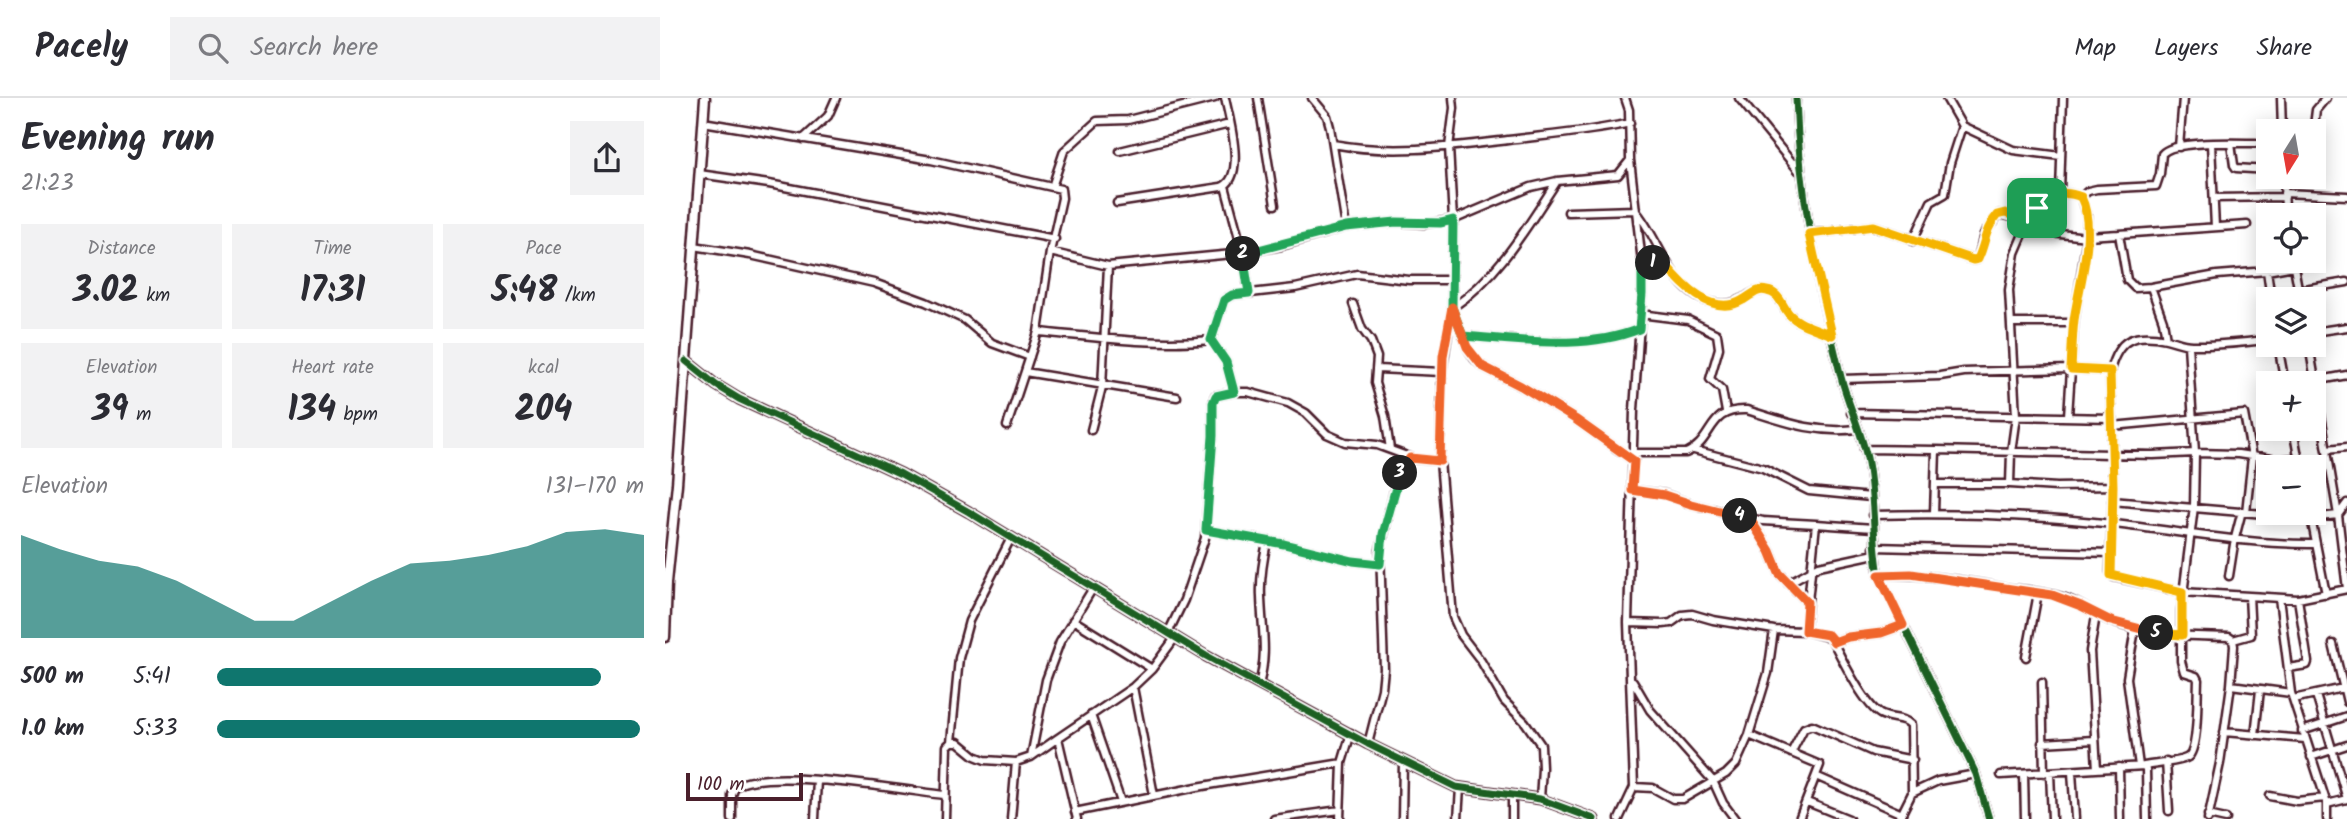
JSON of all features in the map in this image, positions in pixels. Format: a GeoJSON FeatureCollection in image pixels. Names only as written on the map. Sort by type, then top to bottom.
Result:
{"type":"FeatureCollection","features":[{"type":"Feature","properties":{"kind":"street"},"geometry":{"type":"LineString","coordinates":[[665,637],[666,582],[686,361],[705,98]]}},
{"type":"Feature","properties":{"kind":"street"},"geometry":{"type":"LineString","coordinates":[[803,139],[828,116],[836,98]]}},
{"type":"Feature","properties":{"kind":"street"},"geometry":{"type":"LineString","coordinates":[[1052,187],[1064,151],[1097,121],[1128,120],[1215,98]]}},
{"type":"Feature","properties":{"kind":"street"},"geometry":{"type":"LineString","coordinates":[[1117,203],[1225,186],[1232,179],[1235,164],[1225,98]]}},
{"type":"Feature","properties":{"kind":"street"},"geometry":{"type":"LineString","coordinates":[[1258,98],[1275,205]]}},
{"type":"Feature","properties":{"kind":"street"},"geometry":{"type":"LineString","coordinates":[[1312,98],[1327,116],[1346,227]]}},
{"type":"Feature","properties":{"kind":"street"},"geometry":{"type":"LineString","coordinates":[[1453,98],[1448,147],[1453,220],[1452,307],[1442,372],[1440,461],[1453,617],[1461,635],[1481,661],[1504,701],[1525,722],[1541,745],[1540,799]]}},
{"type":"Feature","properties":{"kind":"street"},"geometry":{"type":"LineString","coordinates":[[1619,819],[1634,787],[1628,623],[1642,262],[1630,160],[1629,110],[1625,98]]}},
{"type":"Feature","properties":{"kind":"street"},"geometry":{"type":"LineString","coordinates":[[1738,98],[1800,172]]}},
{"type":"Feature","properties":{"kind":"street"},"geometry":{"type":"LineString","coordinates":[[1796,98],[1800,172],[1809,234],[1842,379],[1864,449],[1879,575],[1976,774],[1989,819]]}},
{"type":"Feature","properties":{"kind":"street"},"geometry":{"type":"LineString","coordinates":[[1946,98],[1962,126],[2013,150],[2061,156]]}},
{"type":"Feature","properties":{"kind":"street"},"geometry":{"type":"LineString","coordinates":[[2060,193],[2063,98]]}},
{"type":"Feature","properties":{"kind":"street"},"geometry":{"type":"LineString","coordinates":[[2179,147],[2183,98]]}},
{"type":"Feature","properties":{"kind":"street"},"geometry":{"type":"LineString","coordinates":[[2281,98],[2282,119]]}},
{"type":"Feature","properties":{"kind":"street"},"geometry":{"type":"LineString","coordinates":[[2315,119],[2316,110],[2326,98]]}},
{"type":"Feature","properties":{"kind":"street"},"geometry":{"type":"LineString","coordinates":[[703,122],[931,160],[1061,189],[1062,198],[1050,252],[1038,332],[1007,426]]}},
{"type":"Feature","properties":{"kind":"street"},"geometry":{"type":"LineString","coordinates":[[1333,144],[1364,150],[1448,147],[1599,130],[1630,123]]}},
{"type":"Feature","properties":{"kind":"street"},"geometry":{"type":"LineString","coordinates":[[1120,151],[1230,124]]}},
{"type":"Feature","properties":{"kind":"street"},"geometry":{"type":"LineString","coordinates":[[1913,241],[1931,202],[1945,194],[1950,163],[1962,126]]}},
{"type":"Feature","properties":{"kind":"street"},"geometry":{"type":"LineString","coordinates":[[2231,143],[2236,168],[2256,169]]}},
{"type":"Feature","properties":{"kind":"street"},"geometry":{"type":"LineString","coordinates":[[2211,144],[2215,227]]}},
{"type":"Feature","properties":{"kind":"street"},"geometry":{"type":"LineString","coordinates":[[2081,197],[2088,191],[2097,189],[2156,186],[2164,150],[2211,144],[2256,144]]}},
{"type":"Feature","properties":{"kind":"street"},"geometry":{"type":"LineString","coordinates":[[1618,175],[1630,160]]}},
{"type":"Feature","properties":{"kind":"street"},"geometry":{"type":"LineString","coordinates":[[699,174],[769,184],[1055,239]]}},
{"type":"Feature","properties":{"kind":"street"},"geometry":{"type":"LineString","coordinates":[[1050,252],[1108,266],[1243,253],[1346,227],[1396,222],[1441,223],[1511,195],[1557,181],[1618,175],[1632,182]]}},
{"type":"Feature","properties":{"kind":"street"},"geometry":{"type":"LineString","coordinates":[[1452,307],[1467,298],[1493,272],[1518,241],[1557,181]]}},
{"type":"Feature","properties":{"kind":"street"},"geometry":{"type":"LineString","coordinates":[[1225,186],[1243,253],[1249,293]]}},
{"type":"Feature","properties":{"kind":"street"},"geometry":{"type":"LineString","coordinates":[[2284,189],[2284,203]]}},
{"type":"Feature","properties":{"kind":"street"},"geometry":{"type":"LineString","coordinates":[[2010,484],[2016,416],[2009,290],[2011,269],[2029,220],[2046,200],[2060,193],[2081,197]]}},
{"type":"Feature","properties":{"kind":"street"},"geometry":{"type":"LineString","coordinates":[[2214,198],[2347,196]]}},
{"type":"Feature","properties":{"kind":"street"},"geometry":{"type":"LineString","coordinates":[[2068,416],[2074,323],[2087,236],[2087,217],[2081,197]]}},
{"type":"Feature","properties":{"kind":"street"},"geometry":{"type":"LineString","coordinates":[[1568,212],[1635,211]]}},
{"type":"Feature","properties":{"kind":"street"},"geometry":{"type":"LineString","coordinates":[[1635,211],[1649,228],[1666,265],[1701,299],[1711,303],[1732,304],[1758,291],[1771,292],[1780,298],[1789,314],[1798,322],[1832,335]]}},
{"type":"Feature","properties":{"kind":"street"},"geometry":{"type":"LineString","coordinates":[[1809,234],[1874,226],[1975,260],[1980,254],[1985,234],[1997,215],[2005,213],[2029,220]]}},
{"type":"Feature","properties":{"kind":"street"},"geometry":{"type":"LineString","coordinates":[[2024,230],[2087,236],[2247,225]]}},
{"type":"Feature","properties":{"kind":"street"},"geometry":{"type":"LineString","coordinates":[[2119,234],[2127,280],[2135,288],[2256,272]]}},
{"type":"Feature","properties":{"kind":"street"},"geometry":{"type":"LineString","coordinates":[[694,246],[750,255],[874,283],[965,320],[992,343],[1030,357]]}},
{"type":"Feature","properties":{"kind":"street"},"geometry":{"type":"LineString","coordinates":[[1642,262],[1666,265]]}},
{"type":"Feature","properties":{"kind":"street"},"geometry":{"type":"LineString","coordinates":[[1091,430],[1103,387],[1108,266]]}},
{"type":"Feature","properties":{"kind":"street"},"geometry":{"type":"LineString","coordinates":[[1211,340],[1224,300],[1232,295],[1295,288],[1357,274],[1409,280],[1451,280]]}},
{"type":"Feature","properties":{"kind":"street"},"geometry":{"type":"LineString","coordinates":[[2316,287],[2347,282]]}},
{"type":"Feature","properties":{"kind":"street"},"geometry":{"type":"LineString","coordinates":[[2151,287],[2161,314],[2166,339]]}},
{"type":"Feature","properties":{"kind":"street"},"geometry":{"type":"LineString","coordinates":[[1353,304],[1361,328],[1374,348],[1377,369],[1375,383],[1385,416],[1390,449]]}},
{"type":"Feature","properties":{"kind":"street"},"geometry":{"type":"LineString","coordinates":[[1452,307],[1474,358],[1482,366],[1521,386],[1634,457],[1694,450],[1720,415],[1726,412],[1747,410],[1825,431],[1857,429]]}},
{"type":"Feature","properties":{"kind":"street"},"geometry":{"type":"LineString","coordinates":[[1640,314],[1688,320],[1717,334],[1719,348],[1710,379],[1722,390],[1726,412]]}},
{"type":"Feature","properties":{"kind":"street"},"geometry":{"type":"LineString","coordinates":[[2011,323],[2074,323]]}},
{"type":"Feature","properties":{"kind":"street"},"geometry":{"type":"LineString","coordinates":[[2326,330],[2347,327]]}},
{"type":"Feature","properties":{"kind":"street"},"geometry":{"type":"LineString","coordinates":[[1463,336],[1547,342],[1595,342],[1618,338],[1639,329]]}},
{"type":"Feature","properties":{"kind":"street"},"geometry":{"type":"LineString","coordinates":[[1038,332],[1121,341],[1181,343],[1211,340]]}},
{"type":"Feature","properties":{"kind":"street"},"geometry":{"type":"LineString","coordinates":[[2256,341],[2188,345],[2166,339],[2140,338],[2121,345],[2114,355],[2110,371],[2113,454],[2110,572],[2114,577],[2182,592],[2298,599],[2347,589],[2326,441]]}},
{"type":"Feature","properties":{"kind":"street"},"geometry":{"type":"LineString","coordinates":[[1211,340],[1226,362],[1234,392]]}},
{"type":"Feature","properties":{"kind":"street"},"geometry":{"type":"LineString","coordinates":[[2001,775],[2141,766],[2190,755],[2196,732],[2198,680],[2196,676],[2184,673],[2182,667],[2182,592],[2194,507],[2194,418],[2188,345]]}},
{"type":"Feature","properties":{"kind":"street"},"geometry":{"type":"LineString","coordinates":[[686,361],[739,399],[901,474],[1172,635],[1368,744],[1460,788],[1540,799],[1575,815],[1594,819]]}},
{"type":"Feature","properties":{"kind":"street"},"geometry":{"type":"LineString","coordinates":[[1377,369],[1442,372]]}},
{"type":"Feature","properties":{"kind":"street"},"geometry":{"type":"LineString","coordinates":[[1842,379],[1940,376],[1964,372],[2071,369],[2110,371]]}},
{"type":"Feature","properties":{"kind":"street"},"geometry":{"type":"LineString","coordinates":[[1025,372],[1103,387],[1177,397]]}},
{"type":"Feature","properties":{"kind":"street"},"geometry":{"type":"LineString","coordinates":[[2326,378],[2347,375]]}},
{"type":"Feature","properties":{"kind":"street"},"geometry":{"type":"LineString","coordinates":[[951,742],[958,742],[985,761],[1016,762],[1031,757],[1133,687],[1152,669],[1172,635],[1204,545],[1213,403],[1216,396],[1248,392],[1288,403],[1306,413],[1327,434],[1345,442],[1390,449],[1410,458],[1440,461]]}},
{"type":"Feature","properties":{"kind":"street"},"geometry":{"type":"LineString","coordinates":[[1851,413],[2068,416],[2112,422],[2244,414],[2252,457],[2244,511],[2235,538],[2229,576]]}},
{"type":"Feature","properties":{"kind":"street"},"geometry":{"type":"LineString","coordinates":[[2327,449],[2347,447]]}},
{"type":"Feature","properties":{"kind":"street"},"geometry":{"type":"LineString","coordinates":[[1864,449],[2153,455],[2195,453],[2256,457]]}},
{"type":"Feature","properties":{"kind":"street"},"geometry":{"type":"LineString","coordinates":[[1694,450],[1763,468],[1809,491],[1871,497]]}},
{"type":"Feature","properties":{"kind":"street"},"geometry":{"type":"LineString","coordinates":[[1934,513],[1936,450]]}},
{"type":"Feature","properties":{"kind":"street"},"geometry":{"type":"LineString","coordinates":[[1368,744],[1382,689],[1384,669],[1381,542],[1394,490],[1401,471],[1410,458]]}},
{"type":"Feature","properties":{"kind":"street"},"geometry":{"type":"LineString","coordinates":[[1935,484],[2113,486]]}},
{"type":"Feature","properties":{"kind":"street"},"geometry":{"type":"LineString","coordinates":[[1632,490],[1664,495],[1750,519],[1775,523],[1873,528]]}},
{"type":"Feature","properties":{"kind":"street"},"geometry":{"type":"LineString","coordinates":[[2112,501],[2256,512]]}},
{"type":"Feature","properties":{"kind":"street"},"geometry":{"type":"LineString","coordinates":[[2338,515],[2347,503]]}},
{"type":"Feature","properties":{"kind":"street"},"geometry":{"type":"LineString","coordinates":[[1872,515],[1934,513],[2112,523],[2190,534],[2316,544]]}},
{"type":"Feature","properties":{"kind":"street"},"geometry":{"type":"LineString","coordinates":[[2326,515],[2338,515]]}},
{"type":"Feature","properties":{"kind":"street"},"geometry":{"type":"LineString","coordinates":[[1750,519],[1770,551],[1779,573],[1807,602]]}},
{"type":"Feature","properties":{"kind":"street"},"geometry":{"type":"LineString","coordinates":[[1805,631],[1816,524]]}},
{"type":"Feature","properties":{"kind":"street"},"geometry":{"type":"LineString","coordinates":[[2312,525],[2326,594]]}},
{"type":"Feature","properties":{"kind":"street"},"geometry":{"type":"LineString","coordinates":[[1206,530],[1353,561],[1380,564]]}},
{"type":"Feature","properties":{"kind":"street"},"geometry":{"type":"LineString","coordinates":[[945,819],[947,746],[951,742],[958,659],[969,621],[1011,538]]}},
{"type":"Feature","properties":{"kind":"street"},"geometry":{"type":"LineString","coordinates":[[1259,685],[1265,663],[1261,587],[1267,542]]}},
{"type":"Feature","properties":{"kind":"street"},"geometry":{"type":"LineString","coordinates":[[1788,583],[1810,570],[1875,550],[2111,553]]}},
{"type":"Feature","properties":{"kind":"street"},"geometry":{"type":"LineString","coordinates":[[1879,575],[1911,574],[2038,593],[2065,598],[2096,615],[2135,629],[2229,637],[2233,640],[2251,635],[2249,596]]}},
{"type":"Feature","properties":{"kind":"street"},"geometry":{"type":"LineString","coordinates":[[1031,757],[1045,680],[1059,642],[1093,588]]}},
{"type":"Feature","properties":{"kind":"street"},"geometry":{"type":"LineString","coordinates":[[2026,657],[2038,593]]}},
{"type":"Feature","properties":{"kind":"street"},"geometry":{"type":"LineString","coordinates":[[2279,598],[2292,696],[2326,801],[2327,819]]}},
{"type":"Feature","properties":{"kind":"street"},"geometry":{"type":"LineString","coordinates":[[2288,668],[2304,666],[2308,662],[2298,599]]}},
{"type":"Feature","properties":{"kind":"street"},"geometry":{"type":"LineString","coordinates":[[1628,623],[1671,623],[1682,615],[1692,614],[1774,630],[1828,635],[1870,706],[1881,716],[1909,721],[1913,793],[1900,816],[1818,777]]}},
{"type":"Feature","properties":{"kind":"street"},"geometry":{"type":"LineString","coordinates":[[2096,615],[2090,651],[2097,769]]}},
{"type":"Feature","properties":{"kind":"street"},"geometry":{"type":"LineString","coordinates":[[1073,620],[1152,669]]}},
{"type":"Feature","properties":{"kind":"street"},"geometry":{"type":"LineString","coordinates":[[1834,642],[1848,637],[1881,633],[1903,625]]}},
{"type":"Feature","properties":{"kind":"street"},"geometry":{"type":"LineString","coordinates":[[2135,629],[2127,678],[2141,766],[2146,769],[2147,819]]}},
{"type":"Feature","properties":{"kind":"street"},"geometry":{"type":"LineString","coordinates":[[1634,787],[1659,790],[1673,799],[1688,798],[1726,774],[1736,764],[1749,735],[1768,673],[1774,630]]}},
{"type":"Feature","properties":{"kind":"street"},"geometry":{"type":"LineString","coordinates":[[2226,819],[2208,817],[2231,685],[2233,640]]}},
{"type":"Feature","properties":{"kind":"street"},"geometry":{"type":"LineString","coordinates":[[2333,644],[2347,702]]}},
{"type":"Feature","properties":{"kind":"street"},"geometry":{"type":"LineString","coordinates":[[1632,679],[1650,710],[1713,782],[1735,819]]}},
{"type":"Feature","properties":{"kind":"street"},"geometry":{"type":"LineString","coordinates":[[2042,682],[2042,743],[2052,819]]}},
{"type":"Feature","properties":{"kind":"street"},"geometry":{"type":"LineString","coordinates":[[2231,685],[2292,696],[2316,695],[2343,688]]}},
{"type":"Feature","properties":{"kind":"street"},"geometry":{"type":"LineString","coordinates":[[1133,687],[1154,795]]}},
{"type":"Feature","properties":{"kind":"street"},"geometry":{"type":"LineString","coordinates":[[2255,735],[2260,690]]}},
{"type":"Feature","properties":{"kind":"street"},"geometry":{"type":"LineString","coordinates":[[2270,796],[2297,801],[2347,799],[2316,695]]}},
{"type":"Feature","properties":{"kind":"street"},"geometry":{"type":"LineString","coordinates":[[1091,715],[1121,802]]}},
{"type":"Feature","properties":{"kind":"street"},"geometry":{"type":"LineString","coordinates":[[2302,731],[2347,716]]}},
{"type":"Feature","properties":{"kind":"street"},"geometry":{"type":"LineString","coordinates":[[1791,752],[1804,728],[1812,725],[1873,752],[1913,760]]}},
{"type":"Feature","properties":{"kind":"street"},"geometry":{"type":"LineString","coordinates":[[2224,732],[2305,739]]}},
{"type":"Feature","properties":{"kind":"street"},"geometry":{"type":"LineString","coordinates":[[1340,819],[1342,763],[1351,733]]}},
{"type":"Feature","properties":{"kind":"street"},"geometry":{"type":"LineString","coordinates":[[1749,735],[1820,764],[1818,777],[1799,819]]}},
{"type":"Feature","properties":{"kind":"street"},"geometry":{"type":"LineString","coordinates":[[1058,738],[1076,815],[1154,795],[1342,763]]}},
{"type":"Feature","properties":{"kind":"street"},"geometry":{"type":"LineString","coordinates":[[2042,743],[2094,740]]}},
{"type":"Feature","properties":{"kind":"street"},"geometry":{"type":"LineString","coordinates":[[2311,757],[2347,745]]}},
{"type":"Feature","properties":{"kind":"street"},"geometry":{"type":"LineString","coordinates":[[1402,819],[1403,761]]}},
{"type":"Feature","properties":{"kind":"street"},"geometry":{"type":"LineString","coordinates":[[2167,761],[2169,811]]}},
{"type":"Feature","properties":{"kind":"street"},"geometry":{"type":"LineString","coordinates":[[1011,819],[1016,762]]}},
{"type":"Feature","properties":{"kind":"street"},"geometry":{"type":"LineString","coordinates":[[2119,767],[2120,819]]}},
{"type":"Feature","properties":{"kind":"street"},"geometry":{"type":"LineString","coordinates":[[2072,772],[2075,818]]}},
{"type":"Feature","properties":{"kind":"street"},"geometry":{"type":"LineString","coordinates":[[1913,793],[1938,781],[1976,774]]}},
{"type":"Feature","properties":{"kind":"street"},"geometry":{"type":"LineString","coordinates":[[2024,774],[2025,819]]}},
{"type":"Feature","properties":{"kind":"street"},"geometry":{"type":"LineString","coordinates":[[732,819],[732,795],[735,787],[753,779],[817,780],[944,795]]}},
{"type":"Feature","properties":{"kind":"street"},"geometry":{"type":"LineString","coordinates":[[815,819],[817,780]]}},
{"type":"Feature","properties":{"kind":"street"},"geometry":{"type":"LineString","coordinates":[[1458,819],[1460,788]]}},
{"type":"Feature","properties":{"kind":"street"},"geometry":{"type":"LineString","coordinates":[[1512,795],[1512,819]]}},
{"type":"Feature","properties":{"kind":"street"},"geometry":{"type":"LineString","coordinates":[[1807,802],[1849,819]]}},
{"type":"Feature","properties":{"kind":"street"},"geometry":{"type":"LineString","coordinates":[[1274,819],[1340,810]]}},
{"type":"Feature","properties":{"kind":"cycle path"},"geometry":{"type":"LineString","coordinates":[[1796,98],[1801,169],[1811,239],[1841,377],[1867,458],[1879,575],[1976,774],[1989,819]]}},
{"type":"Feature","properties":{"kind":"cycle path"},"geometry":{"type":"LineString","coordinates":[[686,361],[739,399],[901,474],[969,512],[1206,656],[1368,744],[1456,787],[1540,799],[1594,819]]}},
{"type":"Feature","properties":{"kind":"route"},"geometry":{"type":"LineString","coordinates":[[2037,208],[2029,220],[2005,213],[1997,215],[1985,234],[1978,259],[1973,260],[1937,250],[1874,226],[1809,234],[1832,335],[1798,322],[1789,314],[1780,298],[1771,292],[1758,291],[1743,301],[1732,304],[1711,303],[1686,287],[1666,265],[1642,262],[1639,329],[1618,338],[1595,342],[1547,342],[1463,336],[1452,307],[1453,220],[1424,225],[1396,222],[1346,227],[1281,246],[1243,253],[1249,293],[1232,295],[1224,300],[1211,340],[1226,362],[1234,392],[1216,396],[1213,403],[1206,530],[1284,544],[1353,561],[1380,564],[1380,550],[1388,513],[1397,479],[1405,463],[1410,458],[1440,461],[1443,356],[1452,307],[1467,347],[1482,366],[1575,419],[1634,461],[1632,490],[1664,495],[1750,519],[1770,551],[1779,573],[1807,602],[1805,631],[1828,635],[1834,642],[1855,635],[1881,633],[1903,625],[1879,575],[1911,574],[2052,595],[2065,598],[2096,615],[2127,627],[2182,635],[2182,592],[2111,575],[2113,486],[2110,371],[2071,369],[2087,217],[2081,197],[2073,194],[2054,194],[2037,208]]}}]}
